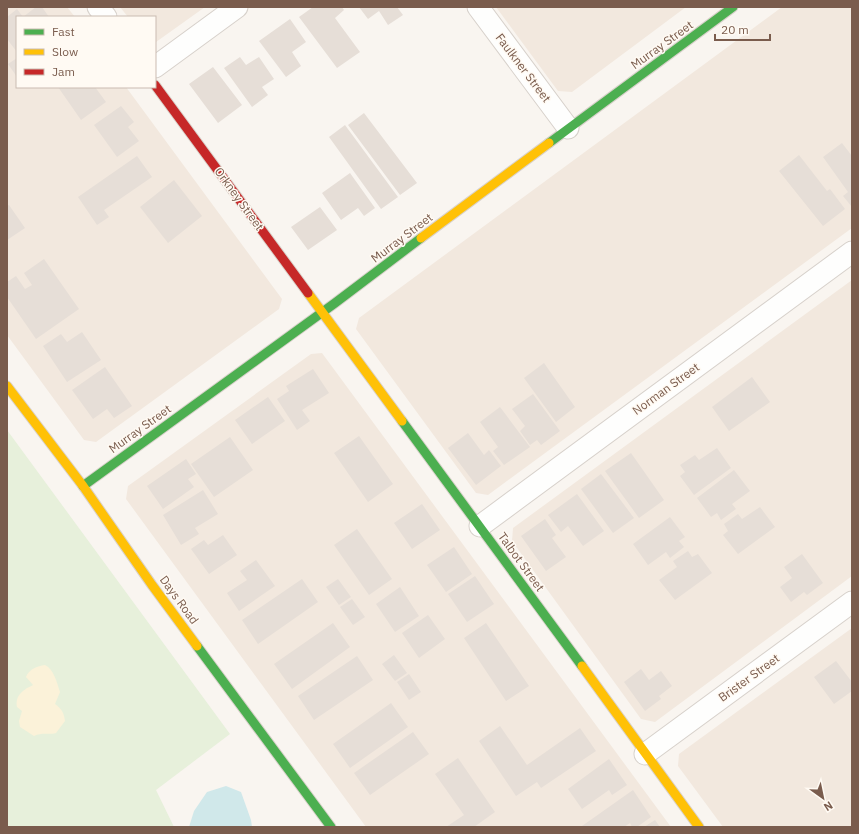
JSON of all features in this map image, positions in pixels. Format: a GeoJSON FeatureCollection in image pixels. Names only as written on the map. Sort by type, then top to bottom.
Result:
{"type":"FeatureCollection","features":[{"type":"Feature","properties":{"kind":"street"},"geometry":{"type":"LineString","coordinates":[[98,7],[105,16]]}},
{"type":"Feature","properties":{"kind":"street"},"geometry":{"type":"LineString","coordinates":[[156,66],[237,7]]}},
{"type":"Feature","properties":{"kind":"street","name":"Faulkner Street"},"geometry":{"type":"LineString","coordinates":[[478,7],[568,128]]}},
{"type":"Feature","properties":{"kind":"street","name":"Murray Street"},"geometry":{"type":"LineString","coordinates":[[83,486],[323,312],[568,128],[733,7]]}},
{"type":"Feature","properties":{"kind":"street","name":"Orkney Street"},"geometry":{"type":"LineString","coordinates":[[156,86],[323,312]]}},
{"type":"Feature","properties":{"kind":"street","name":"Norman Street"},"geometry":{"type":"LineString","coordinates":[[480,526],[852,252]]}},
{"type":"Feature","properties":{"kind":"street","name":"Talbot Street"},"geometry":{"type":"LineString","coordinates":[[323,312],[699,827]]}},
{"type":"Feature","properties":{"kind":"street","name":"Days Road"},"geometry":{"type":"LineString","coordinates":[[7,386],[83,486],[152,585],[331,827]]}},
{"type":"Feature","properties":{"kind":"street","name":"Brister Street"},"geometry":{"type":"LineString","coordinates":[[645,754],[852,602]]}},
{"type":"Feature","properties":{"kind":"shaded area"},"geometry":{"type":"Polygon","coordinates":[[[7,7],[67,7],[74,16],[16,16],[16,88],[127,88],[282,299],[279,309],[96,442],[84,440],[7,335],[7,7]]]}},
{"type":"Feature","properties":{"kind":"shaded area"},"geometry":{"type":"Polygon","coordinates":[[[120,7],[205,7],[156,42],[156,16],[127,16],[120,7]]]}},
{"type":"Feature","properties":{"kind":"shaded area"},"geometry":{"type":"Polygon","coordinates":[[[496,7],[686,7],[572,92],[558,91],[496,7]]]}},
{"type":"Feature","properties":{"kind":"shaded area"},"geometry":{"type":"Polygon","coordinates":[[[782,7],[852,7],[852,228],[488,495],[476,493],[356,329],[359,318],[782,7]]]}},
{"type":"Feature","properties":{"kind":"shaded area"},"geometry":{"type":"Polygon","coordinates":[[[852,280],[852,576],[655,722],[641,719],[512,541],[513,528],[852,280]]]}},
{"type":"Feature","properties":{"kind":"shaded area"},"geometry":{"type":"Polygon","coordinates":[[[322,353],[671,827],[366,827],[126,499],[128,486],[311,354],[322,353]]]}},
{"type":"Feature","properties":{"kind":"shaded area"},"geometry":{"type":"Polygon","coordinates":[[[852,628],[852,827],[723,827],[678,766],[679,754],[852,628]]]}},
{"type":"Feature","properties":{"kind":"green space"},"geometry":{"type":"Polygon","coordinates":[[[7,430],[230,734],[156,790],[174,827],[7,827],[7,430]]]}},
{"type":"Feature","properties":{"kind":"sand"},"geometry":{"type":"Polygon","coordinates":[[[45,665],[53,673],[60,692],[55,704],[62,711],[65,721],[56,733],[34,736],[20,727],[19,721],[22,711],[17,707],[17,699],[20,693],[33,685],[26,677],[29,672],[36,667],[45,665]]]}},
{"type":"Feature","properties":{"kind":"water"},"geometry":{"type":"Polygon","coordinates":[[[226,786],[241,792],[252,827],[189,827],[194,811],[207,792],[226,786]]]}},
{"type":"Feature","properties":{"kind":"building"},"geometry":{"type":"Polygon","coordinates":[[[36,7],[42,7],[48,16],[24,16],[36,7]]]}},
{"type":"Feature","properties":{"kind":"building"},"geometry":{"type":"Polygon","coordinates":[[[313,7],[342,7],[344,10],[335,18],[360,52],[337,68],[299,17],[313,7]]]}},
{"type":"Feature","properties":{"kind":"building"},"geometry":{"type":"Polygon","coordinates":[[[359,7],[397,7],[403,15],[388,25],[379,11],[368,19],[359,7]]]}},
{"type":"Feature","properties":{"kind":"building"},"geometry":{"type":"Polygon","coordinates":[[[17,9],[22,16],[16,16],[16,51],[7,39],[7,17],[17,9]]]}},
{"type":"Feature","properties":{"kind":"building"},"geometry":{"type":"Polygon","coordinates":[[[290,19],[306,42],[292,52],[301,66],[286,77],[259,41],[290,19]]]}},
{"type":"Feature","properties":{"kind":"building"},"geometry":{"type":"Polygon","coordinates":[[[240,57],[246,65],[259,57],[274,79],[262,87],[268,95],[252,107],[224,68],[240,57]]]}},
{"type":"Feature","properties":{"kind":"building"},"geometry":{"type":"Polygon","coordinates":[[[16,59],[16,76],[8,64],[16,59]]]}},
{"type":"Feature","properties":{"kind":"building"},"geometry":{"type":"Polygon","coordinates":[[[213,67],[242,105],[218,123],[189,84],[213,67]]]}},
{"type":"Feature","properties":{"kind":"building"},"geometry":{"type":"Polygon","coordinates":[[[59,88],[96,88],[106,102],[81,120],[59,88]]]}},
{"type":"Feature","properties":{"kind":"building"},"geometry":{"type":"Polygon","coordinates":[[[121,106],[134,122],[128,127],[139,141],[117,157],[94,125],[121,106]]]}},
{"type":"Feature","properties":{"kind":"building"},"geometry":{"type":"Polygon","coordinates":[[[364,113],[417,183],[400,195],[348,125],[364,113]]]}},
{"type":"Feature","properties":{"kind":"building"},"geometry":{"type":"Polygon","coordinates":[[[345,125],[398,197],[381,209],[329,137],[345,125]]]}},
{"type":"Feature","properties":{"kind":"building"},"geometry":{"type":"Polygon","coordinates":[[[842,143],[852,156],[852,207],[843,196],[848,192],[823,157],[842,143]]]}},
{"type":"Feature","properties":{"kind":"building"},"geometry":{"type":"Polygon","coordinates":[[[799,155],[827,191],[830,189],[845,209],[823,226],[779,171],[799,155]]]}},
{"type":"Feature","properties":{"kind":"building"},"geometry":{"type":"Polygon","coordinates":[[[137,156],[152,177],[104,210],[109,217],[97,225],[78,197],[137,156]]]}},
{"type":"Feature","properties":{"kind":"building"},"geometry":{"type":"Polygon","coordinates":[[[350,173],[375,208],[364,216],[358,208],[341,220],[322,193],[350,173]]]}},
{"type":"Feature","properties":{"kind":"building"},"geometry":{"type":"Polygon","coordinates":[[[174,180],[202,216],[168,243],[140,207],[174,180]]]}},
{"type":"Feature","properties":{"kind":"building"},"geometry":{"type":"Polygon","coordinates":[[[9,205],[25,228],[7,240],[7,206],[9,205]]]}},
{"type":"Feature","properties":{"kind":"building"},"geometry":{"type":"Polygon","coordinates":[[[320,207],[337,230],[308,250],[291,227],[320,207]]]}},
{"type":"Feature","properties":{"kind":"building"},"geometry":{"type":"Polygon","coordinates":[[[44,259],[79,309],[36,339],[7,297],[7,282],[16,276],[25,289],[32,285],[24,273],[44,259]]]}},
{"type":"Feature","properties":{"kind":"building"},"geometry":{"type":"Polygon","coordinates":[[[82,332],[101,360],[67,382],[43,346],[61,334],[67,342],[82,332]]]}},
{"type":"Feature","properties":{"kind":"building"},"geometry":{"type":"Polygon","coordinates":[[[544,363],[575,407],[556,422],[524,378],[544,363]]]}},
{"type":"Feature","properties":{"kind":"building"},"geometry":{"type":"Polygon","coordinates":[[[105,367],[132,406],[114,418],[107,409],[93,419],[72,390],[105,367]]]}},
{"type":"Feature","properties":{"kind":"building"},"geometry":{"type":"Polygon","coordinates":[[[313,369],[329,393],[302,410],[310,421],[297,430],[277,399],[289,391],[286,386],[313,369]]]}},
{"type":"Feature","properties":{"kind":"building"},"geometry":{"type":"Polygon","coordinates":[[[752,377],[770,402],[729,431],[712,407],[752,377]]]}},
{"type":"Feature","properties":{"kind":"building"},"geometry":{"type":"Polygon","coordinates":[[[533,394],[560,431],[541,445],[537,440],[530,445],[520,431],[525,426],[512,409],[533,394]]]}},
{"type":"Feature","properties":{"kind":"building"},"geometry":{"type":"Polygon","coordinates":[[[268,397],[285,421],[252,444],[235,420],[268,397]]]}},
{"type":"Feature","properties":{"kind":"building"},"geometry":{"type":"Polygon","coordinates":[[[500,407],[530,447],[504,465],[493,451],[498,447],[480,422],[500,407]]]}},
{"type":"Feature","properties":{"kind":"building"},"geometry":{"type":"Polygon","coordinates":[[[468,433],[484,455],[489,450],[501,466],[476,485],[448,448],[468,433]]]}},
{"type":"Feature","properties":{"kind":"building"},"geometry":{"type":"Polygon","coordinates":[[[359,436],[393,484],[368,502],[334,453],[359,436]]]}},
{"type":"Feature","properties":{"kind":"building"},"geometry":{"type":"Polygon","coordinates":[[[230,437],[253,470],[214,497],[191,464],[230,437]]]}},
{"type":"Feature","properties":{"kind":"building"},"geometry":{"type":"Polygon","coordinates":[[[717,448],[731,468],[694,495],[680,476],[685,472],[680,465],[695,455],[699,460],[717,448]]]}},
{"type":"Feature","properties":{"kind":"building"},"geometry":{"type":"Polygon","coordinates":[[[631,453],[664,500],[639,518],[605,471],[631,453]]]}},
{"type":"Feature","properties":{"kind":"building"},"geometry":{"type":"Polygon","coordinates":[[[186,459],[196,474],[188,479],[194,487],[163,509],[147,486],[186,459]]]}},
{"type":"Feature","properties":{"kind":"building"},"geometry":{"type":"Polygon","coordinates":[[[734,470],[750,491],[732,504],[736,509],[721,520],[717,513],[711,517],[697,498],[734,470]]]}},
{"type":"Feature","properties":{"kind":"building"},"geometry":{"type":"Polygon","coordinates":[[[601,474],[634,518],[613,533],[581,489],[601,474]]]}},
{"type":"Feature","properties":{"kind":"building"},"geometry":{"type":"Polygon","coordinates":[[[203,490],[218,514],[195,528],[199,534],[181,545],[163,515],[203,490]]]}},
{"type":"Feature","properties":{"kind":"building"},"geometry":{"type":"Polygon","coordinates":[[[577,494],[604,531],[583,546],[568,526],[561,532],[548,515],[577,494]]]}},
{"type":"Feature","properties":{"kind":"building"},"geometry":{"type":"Polygon","coordinates":[[[422,504],[440,530],[412,549],[394,523],[422,504]]]}},
{"type":"Feature","properties":{"kind":"building"},"geometry":{"type":"Polygon","coordinates":[[[760,507],[775,527],[738,554],[723,535],[728,531],[724,524],[738,514],[742,519],[760,507]]]}},
{"type":"Feature","properties":{"kind":"building"},"geometry":{"type":"Polygon","coordinates":[[[670,517],[685,537],[679,541],[684,547],[670,558],[666,552],[648,565],[633,544],[670,517]]]}},
{"type":"Feature","properties":{"kind":"building"},"geometry":{"type":"Polygon","coordinates":[[[545,519],[556,535],[552,538],[566,557],[546,571],[521,536],[545,519]]]}},
{"type":"Feature","properties":{"kind":"building"},"geometry":{"type":"Polygon","coordinates":[[[357,529],[392,579],[369,595],[334,545],[357,529]]]}},
{"type":"Feature","properties":{"kind":"building"},"geometry":{"type":"Polygon","coordinates":[[[223,535],[237,555],[209,574],[191,549],[204,540],[208,545],[223,535]]]}},
{"type":"Feature","properties":{"kind":"building"},"geometry":{"type":"Polygon","coordinates":[[[454,547],[472,574],[446,592],[427,565],[454,547]]]}},
{"type":"Feature","properties":{"kind":"building"},"geometry":{"type":"Polygon","coordinates":[[[688,551],[692,557],[698,554],[712,573],[675,600],[659,580],[677,567],[673,561],[688,551]]]}},
{"type":"Feature","properties":{"kind":"building"},"geometry":{"type":"Polygon","coordinates":[[[802,554],[823,583],[807,595],[804,592],[791,602],[780,587],[792,578],[784,567],[802,554]]]}},
{"type":"Feature","properties":{"kind":"building"},"geometry":{"type":"Polygon","coordinates":[[[256,560],[275,586],[239,611],[227,593],[247,580],[240,571],[256,560]]]}},
{"type":"Feature","properties":{"kind":"building"},"geometry":{"type":"Polygon","coordinates":[[[475,576],[494,604],[467,622],[448,594],[475,576]]]}},
{"type":"Feature","properties":{"kind":"building"},"geometry":{"type":"Polygon","coordinates":[[[302,579],[318,602],[258,644],[242,620],[302,579]]]}},
{"type":"Feature","properties":{"kind":"building"},"geometry":{"type":"Polygon","coordinates":[[[338,579],[351,597],[339,605],[326,587],[338,579]]]}},
{"type":"Feature","properties":{"kind":"building"},"geometry":{"type":"Polygon","coordinates":[[[400,587],[419,616],[395,632],[376,604],[400,587]]]}},
{"type":"Feature","properties":{"kind":"building"},"geometry":{"type":"Polygon","coordinates":[[[352,599],[365,617],[353,625],[340,607],[352,599]]]}},
{"type":"Feature","properties":{"kind":"building"},"geometry":{"type":"Polygon","coordinates":[[[428,615],[445,639],[419,658],[402,633],[428,615]]]}},
{"type":"Feature","properties":{"kind":"building"},"geometry":{"type":"Polygon","coordinates":[[[333,623],[350,647],[292,689],[274,664],[333,623]]]}},
{"type":"Feature","properties":{"kind":"building"},"geometry":{"type":"Polygon","coordinates":[[[486,623],[529,686],[506,701],[464,638],[486,623]]]}},
{"type":"Feature","properties":{"kind":"building"},"geometry":{"type":"Polygon","coordinates":[[[394,655],[407,673],[395,681],[382,664],[394,655]]]}},
{"type":"Feature","properties":{"kind":"building"},"geometry":{"type":"Polygon","coordinates":[[[357,656],[373,680],[314,720],[298,696],[357,656]]]}},
{"type":"Feature","properties":{"kind":"building"},"geometry":{"type":"Polygon","coordinates":[[[836,661],[852,682],[852,691],[834,704],[814,677],[836,661]]]}},
{"type":"Feature","properties":{"kind":"building"},"geometry":{"type":"Polygon","coordinates":[[[641,669],[649,680],[661,671],[672,686],[659,696],[661,699],[645,711],[624,682],[641,669]]]}},
{"type":"Feature","properties":{"kind":"building"},"geometry":{"type":"Polygon","coordinates":[[[409,674],[421,692],[409,700],[397,682],[409,674]]]}},
{"type":"Feature","properties":{"kind":"building"},"geometry":{"type":"Polygon","coordinates":[[[391,703],[408,727],[350,768],[333,744],[391,703]]]}},
{"type":"Feature","properties":{"kind":"building"},"geometry":{"type":"Polygon","coordinates":[[[500,726],[527,765],[580,728],[596,751],[541,788],[537,782],[516,796],[479,741],[500,726]]]}},
{"type":"Feature","properties":{"kind":"building"},"geometry":{"type":"Polygon","coordinates":[[[413,732],[429,754],[370,795],[354,773],[413,732]]]}},
{"type":"Feature","properties":{"kind":"building"},"geometry":{"type":"Polygon","coordinates":[[[458,758],[495,812],[474,827],[446,827],[464,815],[435,774],[458,758]]]}},
{"type":"Feature","properties":{"kind":"building"},"geometry":{"type":"Polygon","coordinates":[[[609,759],[627,785],[612,795],[609,790],[582,809],[568,789],[609,759]]]}},
{"type":"Feature","properties":{"kind":"building"},"geometry":{"type":"Polygon","coordinates":[[[633,790],[651,817],[637,827],[632,827],[630,823],[624,827],[582,826],[633,790]]]}},
{"type":"Feature","properties":{"kind":"building"},"geometry":{"type":"Polygon","coordinates":[[[655,820],[660,827],[644,827],[655,820]]]}},
{"type":"Feature","properties":{"kind":"traffic: fast"},"geometry":{"type":"LineString","coordinates":[[549,143],[733,7]]}},
{"type":"Feature","properties":{"kind":"traffic: fast"},"geometry":{"type":"LineString","coordinates":[[83,486],[335,303],[421,238]]}},
{"type":"Feature","properties":{"kind":"traffic: fast"},"geometry":{"type":"LineString","coordinates":[[402,421],[582,666]]}},
{"type":"Feature","properties":{"kind":"traffic: fast"},"geometry":{"type":"LineString","coordinates":[[197,646],[331,827]]}},
{"type":"Feature","properties":{"kind":"traffic: slow"},"geometry":{"type":"LineString","coordinates":[[421,238],[549,143]]}},
{"type":"Feature","properties":{"kind":"traffic: slow"},"geometry":{"type":"LineString","coordinates":[[308,293],[402,421]]}},
{"type":"Feature","properties":{"kind":"traffic: slow"},"geometry":{"type":"LineString","coordinates":[[7,386],[83,486],[152,585],[197,646]]}},
{"type":"Feature","properties":{"kind":"traffic: slow"},"geometry":{"type":"LineString","coordinates":[[582,666],[699,827]]}},
{"type":"Feature","properties":{"kind":"traffic: jam"},"geometry":{"type":"LineString","coordinates":[[156,86],[308,293]]}}]}
